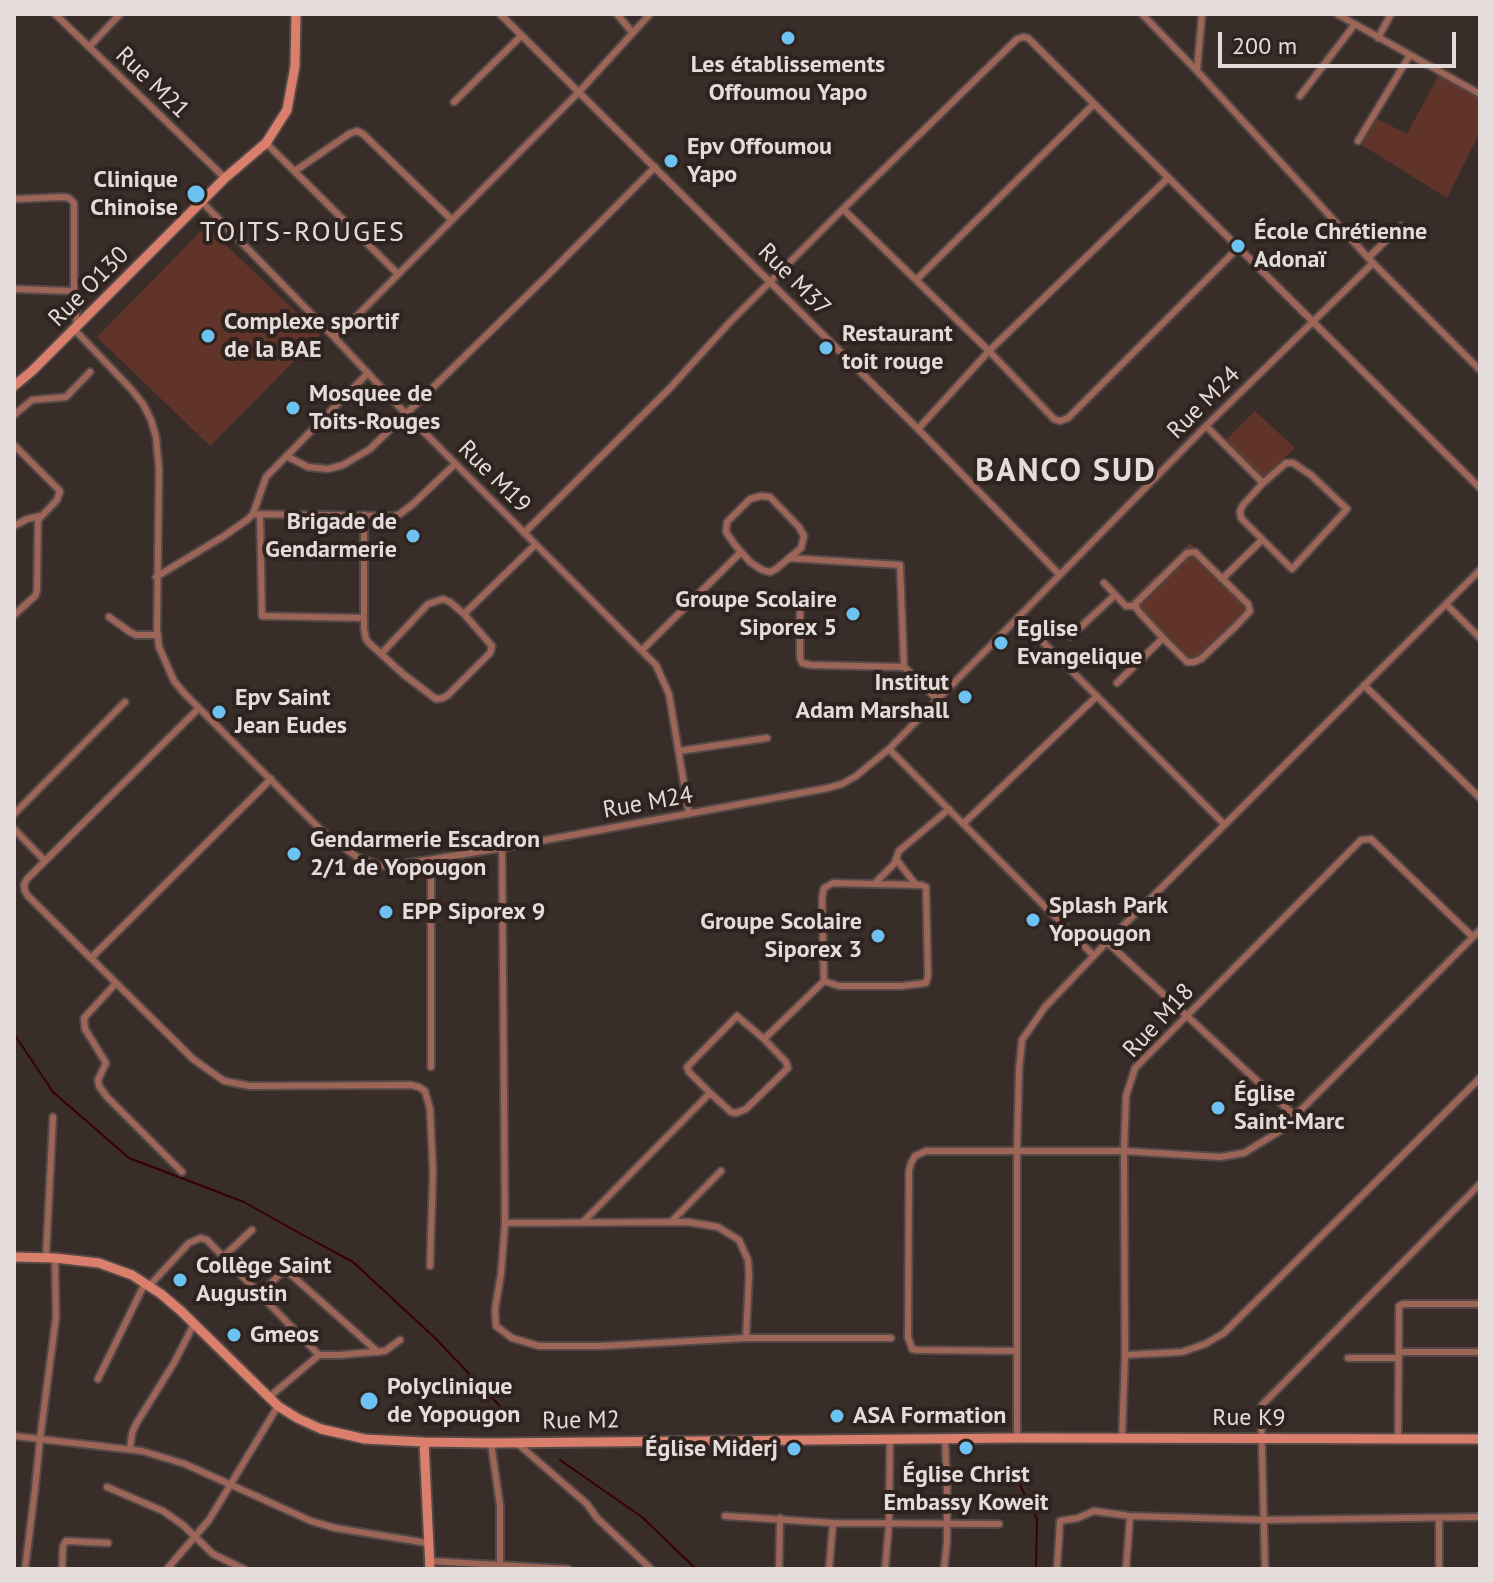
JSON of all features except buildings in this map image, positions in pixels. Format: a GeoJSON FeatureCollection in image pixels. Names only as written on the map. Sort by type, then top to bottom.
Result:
{"type":"FeatureCollection","features":[{"type":"Feature","properties":{"kind":"street","name":"Rue M21"},"geometry":{"type":"LineString","coordinates":[[55,14],[225,178]]}},
{"type":"Feature","properties":{"kind":"street"},"geometry":{"type":"LineString","coordinates":[[89,47],[120,14]]}},
{"type":"Feature","properties":{"kind":"street","name":"Rue O130"},"geometry":{"type":"LineString","coordinates":[[14,386],[225,178],[266,143],[287,110],[295,66],[296,14]]}},
{"type":"Feature","properties":{"kind":"street","name":"Rue M37"},"geometry":{"type":"LineString","coordinates":[[500,14],[918,429],[1059,574]]}},
{"type":"Feature","properties":{"kind":"street"},"geometry":{"type":"LineString","coordinates":[[617,14],[632,32]]}},
{"type":"Feature","properties":{"kind":"street"},"geometry":{"type":"LineString","coordinates":[[335,338],[578,93],[650,14]]}},
{"type":"Feature","properties":{"kind":"street"},"geometry":{"type":"LineString","coordinates":[[1142,14],[1371,261],[1480,370]]}},
{"type":"Feature","properties":{"kind":"street"},"geometry":{"type":"LineString","coordinates":[[1197,71],[1202,14]]}},
{"type":"Feature","properties":{"kind":"street"},"geometry":{"type":"LineString","coordinates":[[1337,14],[1480,94]]}},
{"type":"Feature","properties":{"kind":"street"},"geometry":{"type":"LineString","coordinates":[[1378,38],[1391,14]]}},
{"type":"Feature","properties":{"kind":"street"},"geometry":{"type":"LineString","coordinates":[[1300,96],[1355,24]]}},
{"type":"Feature","properties":{"kind":"street"},"geometry":{"type":"LineString","coordinates":[[454,102],[521,36]]}},
{"type":"Feature","properties":{"kind":"street"},"geometry":{"type":"LineString","coordinates":[[524,533],[843,209],[1006,49],[1023,37],[1028,38],[1480,488]]}},
{"type":"Feature","properties":{"kind":"street"},"geometry":{"type":"LineString","coordinates":[[1358,141],[1410,55]]}},
{"type":"Feature","properties":{"kind":"street"},"geometry":{"type":"LineString","coordinates":[[916,280],[1094,104]]}},
{"type":"Feature","properties":{"kind":"street"},"geometry":{"type":"LineString","coordinates":[[295,171],[357,131],[452,220]]}},
{"type":"Feature","properties":{"kind":"street"},"geometry":{"type":"LineString","coordinates":[[266,143],[398,274]]}},
{"type":"Feature","properties":{"kind":"street"},"geometry":{"type":"LineString","coordinates":[[286,456],[320,470],[336,468],[370,449],[655,167]]}},
{"type":"Feature","properties":{"kind":"street"},"geometry":{"type":"LineString","coordinates":[[918,429],[989,351],[1168,178]]}},
{"type":"Feature","properties":{"kind":"street"},"geometry":{"type":"LineString","coordinates":[[14,199],[64,197],[74,203],[76,328]]}},
{"type":"Feature","properties":{"kind":"street","name":"Rue M19"},"geometry":{"type":"LineString","coordinates":[[202,202],[455,464],[656,665],[669,694],[689,814]]}},
{"type":"Feature","properties":{"kind":"street"},"geometry":{"type":"LineString","coordinates":[[843,209],[1054,419],[1060,421],[1068,418],[1238,248]]}},
{"type":"Feature","properties":{"kind":"street","name":"Rue M24"},"geometry":{"type":"LineString","coordinates":[[76,328],[143,404],[156,437],[159,469],[158,635],[159,647],[174,681],[322,831],[357,857],[390,866],[689,814],[838,785],[856,776],[889,749],[1312,322],[1401,226]]}},
{"type":"Feature","properties":{"kind":"street"},"geometry":{"type":"LineString","coordinates":[[14,289],[74,291]]}},
{"type":"Feature","properties":{"kind":"street"},"geometry":{"type":"LineString","coordinates":[[14,415],[32,400],[66,397],[90,372]]}},
{"type":"Feature","properties":{"kind":"street"},"geometry":{"type":"LineString","coordinates":[[364,618],[262,616],[256,514],[266,477],[368,373]]}},
{"type":"Feature","properties":{"kind":"street"},"geometry":{"type":"LineString","coordinates":[[1206,426],[1263,483]]}},
{"type":"Feature","properties":{"kind":"street"},"geometry":{"type":"LineString","coordinates":[[14,445],[60,491],[57,500],[40,515],[14,526]]}},
{"type":"Feature","properties":{"kind":"street"},"geometry":{"type":"LineString","coordinates":[[1286,463],[1293,463],[1311,475],[1347,510],[1293,569],[1262,540],[1241,518],[1240,511],[1263,483],[1286,463]]}},
{"type":"Feature","properties":{"kind":"street"},"geometry":{"type":"LineString","coordinates":[[156,577],[256,514],[400,514],[455,464]]}},
{"type":"Feature","properties":{"kind":"street"},"geometry":{"type":"LineString","coordinates":[[766,496],[799,527],[804,536],[801,548],[789,558],[770,572],[757,567],[726,532],[727,522],[750,499],[766,496]]}},
{"type":"Feature","properties":{"kind":"street"},"geometry":{"type":"LineString","coordinates":[[14,615],[37,591],[37,525],[40,515]]}},
{"type":"Feature","properties":{"kind":"street"},"geometry":{"type":"LineString","coordinates":[[364,515],[366,639],[381,654],[431,697],[436,699],[443,698],[492,650],[490,642],[464,614],[443,599],[431,602],[381,654]]}},
{"type":"Feature","properties":{"kind":"street"},"geometry":{"type":"LineString","coordinates":[[1222,579],[1262,540]]}},
{"type":"Feature","properties":{"kind":"street"},"geometry":{"type":"LineString","coordinates":[[464,614],[535,545]]}},
{"type":"Feature","properties":{"kind":"street"},"geometry":{"type":"LineString","coordinates":[[642,650],[741,552]]}},
{"type":"Feature","properties":{"kind":"street"},"geometry":{"type":"LineString","coordinates":[[1104,583],[1127,607],[1135,606],[1187,553],[1195,552],[1250,609],[1201,659],[1187,662],[1135,606]]}},
{"type":"Feature","properties":{"kind":"street"},"geometry":{"type":"LineString","coordinates":[[789,558],[900,565],[904,667]]}},
{"type":"Feature","properties":{"kind":"street"},"geometry":{"type":"LineString","coordinates":[[1017,1438],[1017,1151],[1022,1040],[1045,1007],[1107,942],[1480,570]]}},
{"type":"Feature","properties":{"kind":"street"},"geometry":{"type":"LineString","coordinates":[[1071,636],[1115,595]]}},
{"type":"Feature","properties":{"kind":"street"},"geometry":{"type":"LineString","coordinates":[[800,604],[802,663],[904,667],[937,699]]}},
{"type":"Feature","properties":{"kind":"street"},"geometry":{"type":"LineString","coordinates":[[1446,604],[1480,638]]}},
{"type":"Feature","properties":{"kind":"street"},"geometry":{"type":"LineString","coordinates":[[109,617],[130,632],[158,635]]}},
{"type":"Feature","properties":{"kind":"street"},"geometry":{"type":"LineString","coordinates":[[1018,617],[1224,824]]}},
{"type":"Feature","properties":{"kind":"street"},"geometry":{"type":"LineString","coordinates":[[1117,683],[1163,638]]}},
{"type":"Feature","properties":{"kind":"street"},"geometry":{"type":"LineString","coordinates":[[1364,685],[1480,798]]}},
{"type":"Feature","properties":{"kind":"street"},"geometry":{"type":"LineString","coordinates":[[963,824],[1097,696]]}},
{"type":"Feature","properties":{"kind":"street"},"geometry":{"type":"LineString","coordinates":[[14,814],[125,702]]}},
{"type":"Feature","properties":{"kind":"street"},"geometry":{"type":"LineString","coordinates":[[199,708],[27,879],[25,891],[193,1059],[224,1081],[250,1086],[411,1085],[425,1091],[430,1109],[433,1171],[430,1266]]}},
{"type":"Feature","properties":{"kind":"street"},"geometry":{"type":"LineString","coordinates":[[679,751],[767,738]]}},
{"type":"Feature","properties":{"kind":"street"},"geometry":{"type":"LineString","coordinates":[[889,749],[1094,956]]}},
{"type":"Feature","properties":{"kind":"street"},"geometry":{"type":"LineString","coordinates":[[91,958],[271,779]]}},
{"type":"Feature","properties":{"kind":"street"},"geometry":{"type":"LineString","coordinates":[[874,884],[894,864],[899,851],[949,809]]}},
{"type":"Feature","properties":{"kind":"street"},"geometry":{"type":"LineString","coordinates":[[14,829],[45,861]]}},
{"type":"Feature","properties":{"kind":"street","name":"Rue M18"},"geometry":{"type":"LineString","coordinates":[[1122,1438],[1125,1355],[1124,1151],[1126,1096],[1135,1068],[1361,840],[1371,839],[1473,937]]}},
{"type":"Feature","properties":{"kind":"street"},"geometry":{"type":"LineString","coordinates":[[502,848],[505,1223],[494,1317],[496,1326],[512,1338],[539,1346],[746,1338],[891,1338]]}},
{"type":"Feature","properties":{"kind":"street"},"geometry":{"type":"LineString","coordinates":[[896,859],[916,885]]}},
{"type":"Feature","properties":{"kind":"street"},"geometry":{"type":"LineString","coordinates":[[431,860],[431,1067]]}},
{"type":"Feature","properties":{"kind":"street"},"geometry":{"type":"LineString","coordinates":[[764,1039],[824,981],[824,888],[833,883],[924,885],[927,891],[926,983],[839,986],[824,981]]}},
{"type":"Feature","properties":{"kind":"street"},"geometry":{"type":"LineString","coordinates":[[1016,1351],[912,1349],[908,1337],[908,1216],[909,1171],[915,1156],[926,1151],[1124,1151],[1220,1157],[1244,1153],[1280,1131],[1480,930]]}},
{"type":"Feature","properties":{"kind":"street"},"geometry":{"type":"LineString","coordinates":[[1107,942],[1295,1116]]}},
{"type":"Feature","properties":{"kind":"street"},"geometry":{"type":"LineString","coordinates":[[116,983],[87,1013],[83,1023],[106,1063],[99,1076],[99,1086],[182,1172]]}},
{"type":"Feature","properties":{"kind":"street"},"geometry":{"type":"LineString","coordinates":[[737,1016],[788,1065],[787,1071],[741,1112],[731,1112],[710,1093],[689,1072],[688,1064],[737,1016]]}},
{"type":"Feature","properties":{"kind":"street"},"geometry":{"type":"LineString","coordinates":[[1125,1355],[1182,1352],[1224,1333],[1480,1078]]}},
{"type":"Feature","properties":{"kind":"street"},"geometry":{"type":"LineString","coordinates":[[582,1223],[710,1093]]}},
{"type":"Feature","properties":{"kind":"street"},"geometry":{"type":"LineString","coordinates":[[25,1569],[56,1317],[50,1258],[53,1117]]}},
{"type":"Feature","properties":{"kind":"street"},"geometry":{"type":"LineString","coordinates":[[671,1222],[721,1171]]}},
{"type":"Feature","properties":{"kind":"street"},"geometry":{"type":"LineString","coordinates":[[1265,1569],[1262,1405],[1480,1184]]}},
{"type":"Feature","properties":{"kind":"street"},"geometry":{"type":"LineString","coordinates":[[505,1223],[671,1222],[718,1227],[739,1240],[748,1260],[746,1338]]}},
{"type":"Feature","properties":{"kind":"street"},"geometry":{"type":"LineString","coordinates":[[224,1256],[252,1230]]}},
{"type":"Feature","properties":{"kind":"street"},"geometry":{"type":"LineString","coordinates":[[98,1379],[147,1284],[194,1240],[201,1238],[224,1256],[319,1355]]}},
{"type":"Feature","properties":{"kind":"street","name":"Rue M2"},"geometry":{"type":"LineString","coordinates":[[14,1257],[99,1263],[132,1275],[171,1302],[278,1406],[308,1424],[344,1436],[491,1443],[1017,1438]]}},
{"type":"Feature","properties":{"kind":"street"},"geometry":{"type":"LineString","coordinates":[[260,1294],[280,1274],[288,1272],[378,1352]]}},
{"type":"Feature","properties":{"kind":"street"},"geometry":{"type":"LineString","coordinates":[[1398,1439],[1399,1306],[1480,1304]]}},
{"type":"Feature","properties":{"kind":"street"},"geometry":{"type":"LineString","coordinates":[[130,1449],[136,1424],[194,1324]]}},
{"type":"Feature","properties":{"kind":"street"},"geometry":{"type":"LineString","coordinates":[[268,1398],[319,1355],[378,1352],[400,1340]]}},
{"type":"Feature","properties":{"kind":"street"},"geometry":{"type":"LineString","coordinates":[[1348,1358],[1480,1352]]}},
{"type":"Feature","properties":{"kind":"street"},"geometry":{"type":"LineString","coordinates":[[167,1569],[209,1520],[278,1406]]}},
{"type":"Feature","properties":{"kind":"street"},"geometry":{"type":"LineString","coordinates":[[14,1436],[142,1451],[185,1464],[311,1521],[335,1528],[428,1543]]}},
{"type":"Feature","properties":{"kind":"street","name":"Rue K9"},"geometry":{"type":"LineString","coordinates":[[1017,1438],[1480,1439]]}},
{"type":"Feature","properties":{"kind":"street"},"geometry":{"type":"LineString","coordinates":[[944,1569],[947,1523],[945,1439]]}},
{"type":"Feature","properties":{"kind":"street"},"geometry":{"type":"LineString","coordinates":[[885,1569],[890,1440]]}},
{"type":"Feature","properties":{"kind":"street"},"geometry":{"type":"LineString","coordinates":[[424,1442],[430,1565],[500,1564],[568,1569]]}},
{"type":"Feature","properties":{"kind":"street"},"geometry":{"type":"LineString","coordinates":[[516,1442],[587,1504],[597,1518],[651,1569]]}},
{"type":"Feature","properties":{"kind":"street"},"geometry":{"type":"LineString","coordinates":[[491,1443],[500,1506],[500,1564]]}},
{"type":"Feature","properties":{"kind":"street"},"geometry":{"type":"LineString","coordinates":[[107,1487],[163,1511],[213,1554],[244,1569]]}},
{"type":"Feature","properties":{"kind":"street"},"geometry":{"type":"LineString","coordinates":[[1057,1569],[1060,1521],[1094,1511],[1130,1516],[1265,1520],[1480,1517]]}},
{"type":"Feature","properties":{"kind":"street"},"geometry":{"type":"LineString","coordinates":[[725,1516],[833,1523],[999,1524]]}},
{"type":"Feature","properties":{"kind":"street"},"geometry":{"type":"LineString","coordinates":[[1126,1569],[1130,1516]]}},
{"type":"Feature","properties":{"kind":"street"},"geometry":{"type":"LineString","coordinates":[[779,1569],[780,1518]]}},
{"type":"Feature","properties":{"kind":"street"},"geometry":{"type":"LineString","coordinates":[[1439,1518],[1439,1569]]}},
{"type":"Feature","properties":{"kind":"street"},"geometry":{"type":"LineString","coordinates":[[829,1569],[833,1523]]}},
{"type":"Feature","properties":{"kind":"street"},"geometry":{"type":"LineString","coordinates":[[62,1569],[66,1541],[108,1543]]}},
{"type":"Feature","properties":{"kind":"shaded area"},"geometry":{"type":"Polygon","coordinates":[[[1439,75],[1480,97],[1480,132],[1447,198],[1362,145],[1377,119],[1407,134],[1439,75]]]}},
{"type":"Feature","properties":{"kind":"shaded area","name":"Complexe sportif de la BAE"},"geometry":{"type":"Polygon","coordinates":[[[206,226],[320,335],[210,446],[97,337],[206,226]]]}},
{"type":"Feature","properties":{"kind":"shaded area"},"geometry":{"type":"Polygon","coordinates":[[[1255,411],[1295,448],[1262,479],[1223,443],[1255,411]]]}},
{"type":"Feature","properties":{"kind":"shaded area"},"geometry":{"type":"Polygon","coordinates":[[[1190,543],[1250,605],[1188,666],[1127,603],[1190,543]]]}},
{"type":"Feature","properties":{"kind":"waterway"},"geometry":{"type":"LineString","coordinates":[[14,1034],[53,1092],[129,1158],[244,1202],[353,1262],[435,1338],[517,1424]]}},
{"type":"Feature","properties":{"kind":"waterway"},"geometry":{"type":"LineString","coordinates":[[560,1460],[642,1517],[696,1569]]}},
{"type":"Feature","properties":{"kind":"waterway"},"geometry":{"type":"LineString","coordinates":[[1009,1463],[1037,1519],[1036,1569]]}},
{"type":"Feature","properties":{"kind":"place","name":"Les établissements Offoumou Yapo"},"geometry":{"type":"Point","coordinates":[788,38]}},
{"type":"Feature","properties":{"kind":"place","name":"Epv Offoumou Yapo"},"geometry":{"type":"Point","coordinates":[671,161]}},
{"type":"Feature","properties":{"kind":"place","name":"Clinique Chinoise"},"geometry":{"type":"Point","coordinates":[196,194]}},
{"type":"Feature","properties":{"kind":"place","name":"École Chrétienne Adonaï"},"geometry":{"type":"Point","coordinates":[1238,246]}},
{"type":"Feature","properties":{"kind":"place","name":"Complexe sportif de la BAE"},"geometry":{"type":"Point","coordinates":[208,336]}},
{"type":"Feature","properties":{"kind":"place","name":"Restaurant toit rouge"},"geometry":{"type":"Point","coordinates":[826,348]}},
{"type":"Feature","properties":{"kind":"place","name":"Mosquee de Toits-Rouges"},"geometry":{"type":"Point","coordinates":[293,408]}},
{"type":"Feature","properties":{"kind":"place","name":"Brigade de Gendarmerie"},"geometry":{"type":"Point","coordinates":[413,536]}},
{"type":"Feature","properties":{"kind":"place","name":"Groupe Scolaire Siporex 5"},"geometry":{"type":"Point","coordinates":[853,614]}},
{"type":"Feature","properties":{"kind":"place","name":"Eglise Evangelique"},"geometry":{"type":"Point","coordinates":[1001,643]}},
{"type":"Feature","properties":{"kind":"place","name":"Institut Adam Marshall"},"geometry":{"type":"Point","coordinates":[965,697]}},
{"type":"Feature","properties":{"kind":"place","name":"Epv Saint Jean Eudes"},"geometry":{"type":"Point","coordinates":[219,712]}},
{"type":"Feature","properties":{"kind":"place","name":"Gendarmerie Escadron 2/1 de Yopougon"},"geometry":{"type":"Point","coordinates":[294,854]}},
{"type":"Feature","properties":{"kind":"place","name":"EPP Siporex 9"},"geometry":{"type":"Point","coordinates":[386,912]}},
{"type":"Feature","properties":{"kind":"place","name":"Splash Park Yopougon"},"geometry":{"type":"Point","coordinates":[1033,920]}},
{"type":"Feature","properties":{"kind":"place","name":"Groupe Scolaire Siporex 3"},"geometry":{"type":"Point","coordinates":[878,936]}},
{"type":"Feature","properties":{"kind":"place","name":"Église Saint-Marc"},"geometry":{"type":"Point","coordinates":[1218,1108]}},
{"type":"Feature","properties":{"kind":"place","name":"Collège Saint Augustin"},"geometry":{"type":"Point","coordinates":[180,1280]}},
{"type":"Feature","properties":{"kind":"place","name":"Gmeos"},"geometry":{"type":"Point","coordinates":[234,1335]}},
{"type":"Feature","properties":{"kind":"place","name":"Polyclinique de Yopougon"},"geometry":{"type":"Point","coordinates":[369,1401]}},
{"type":"Feature","properties":{"kind":"place","name":"ASA Formation"},"geometry":{"type":"Point","coordinates":[837,1416]}},
{"type":"Feature","properties":{"kind":"place","name":"Église Christ Embassy Koweit"},"geometry":{"type":"Point","coordinates":[966,1448]}},
{"type":"Feature","properties":{"kind":"place","name":"Église Miderj"},"geometry":{"type":"Point","coordinates":[794,1449]}},
{"type":"Feature","properties":{"kind":"district","name":"TOITS-ROUGES"},"geometry":{"type":"Point","coordinates":[303,233]}},
{"type":"Feature","properties":{"kind":"district","name":"BANCO SUD"},"geometry":{"type":"Point","coordinates":[1066,472]}}]}
